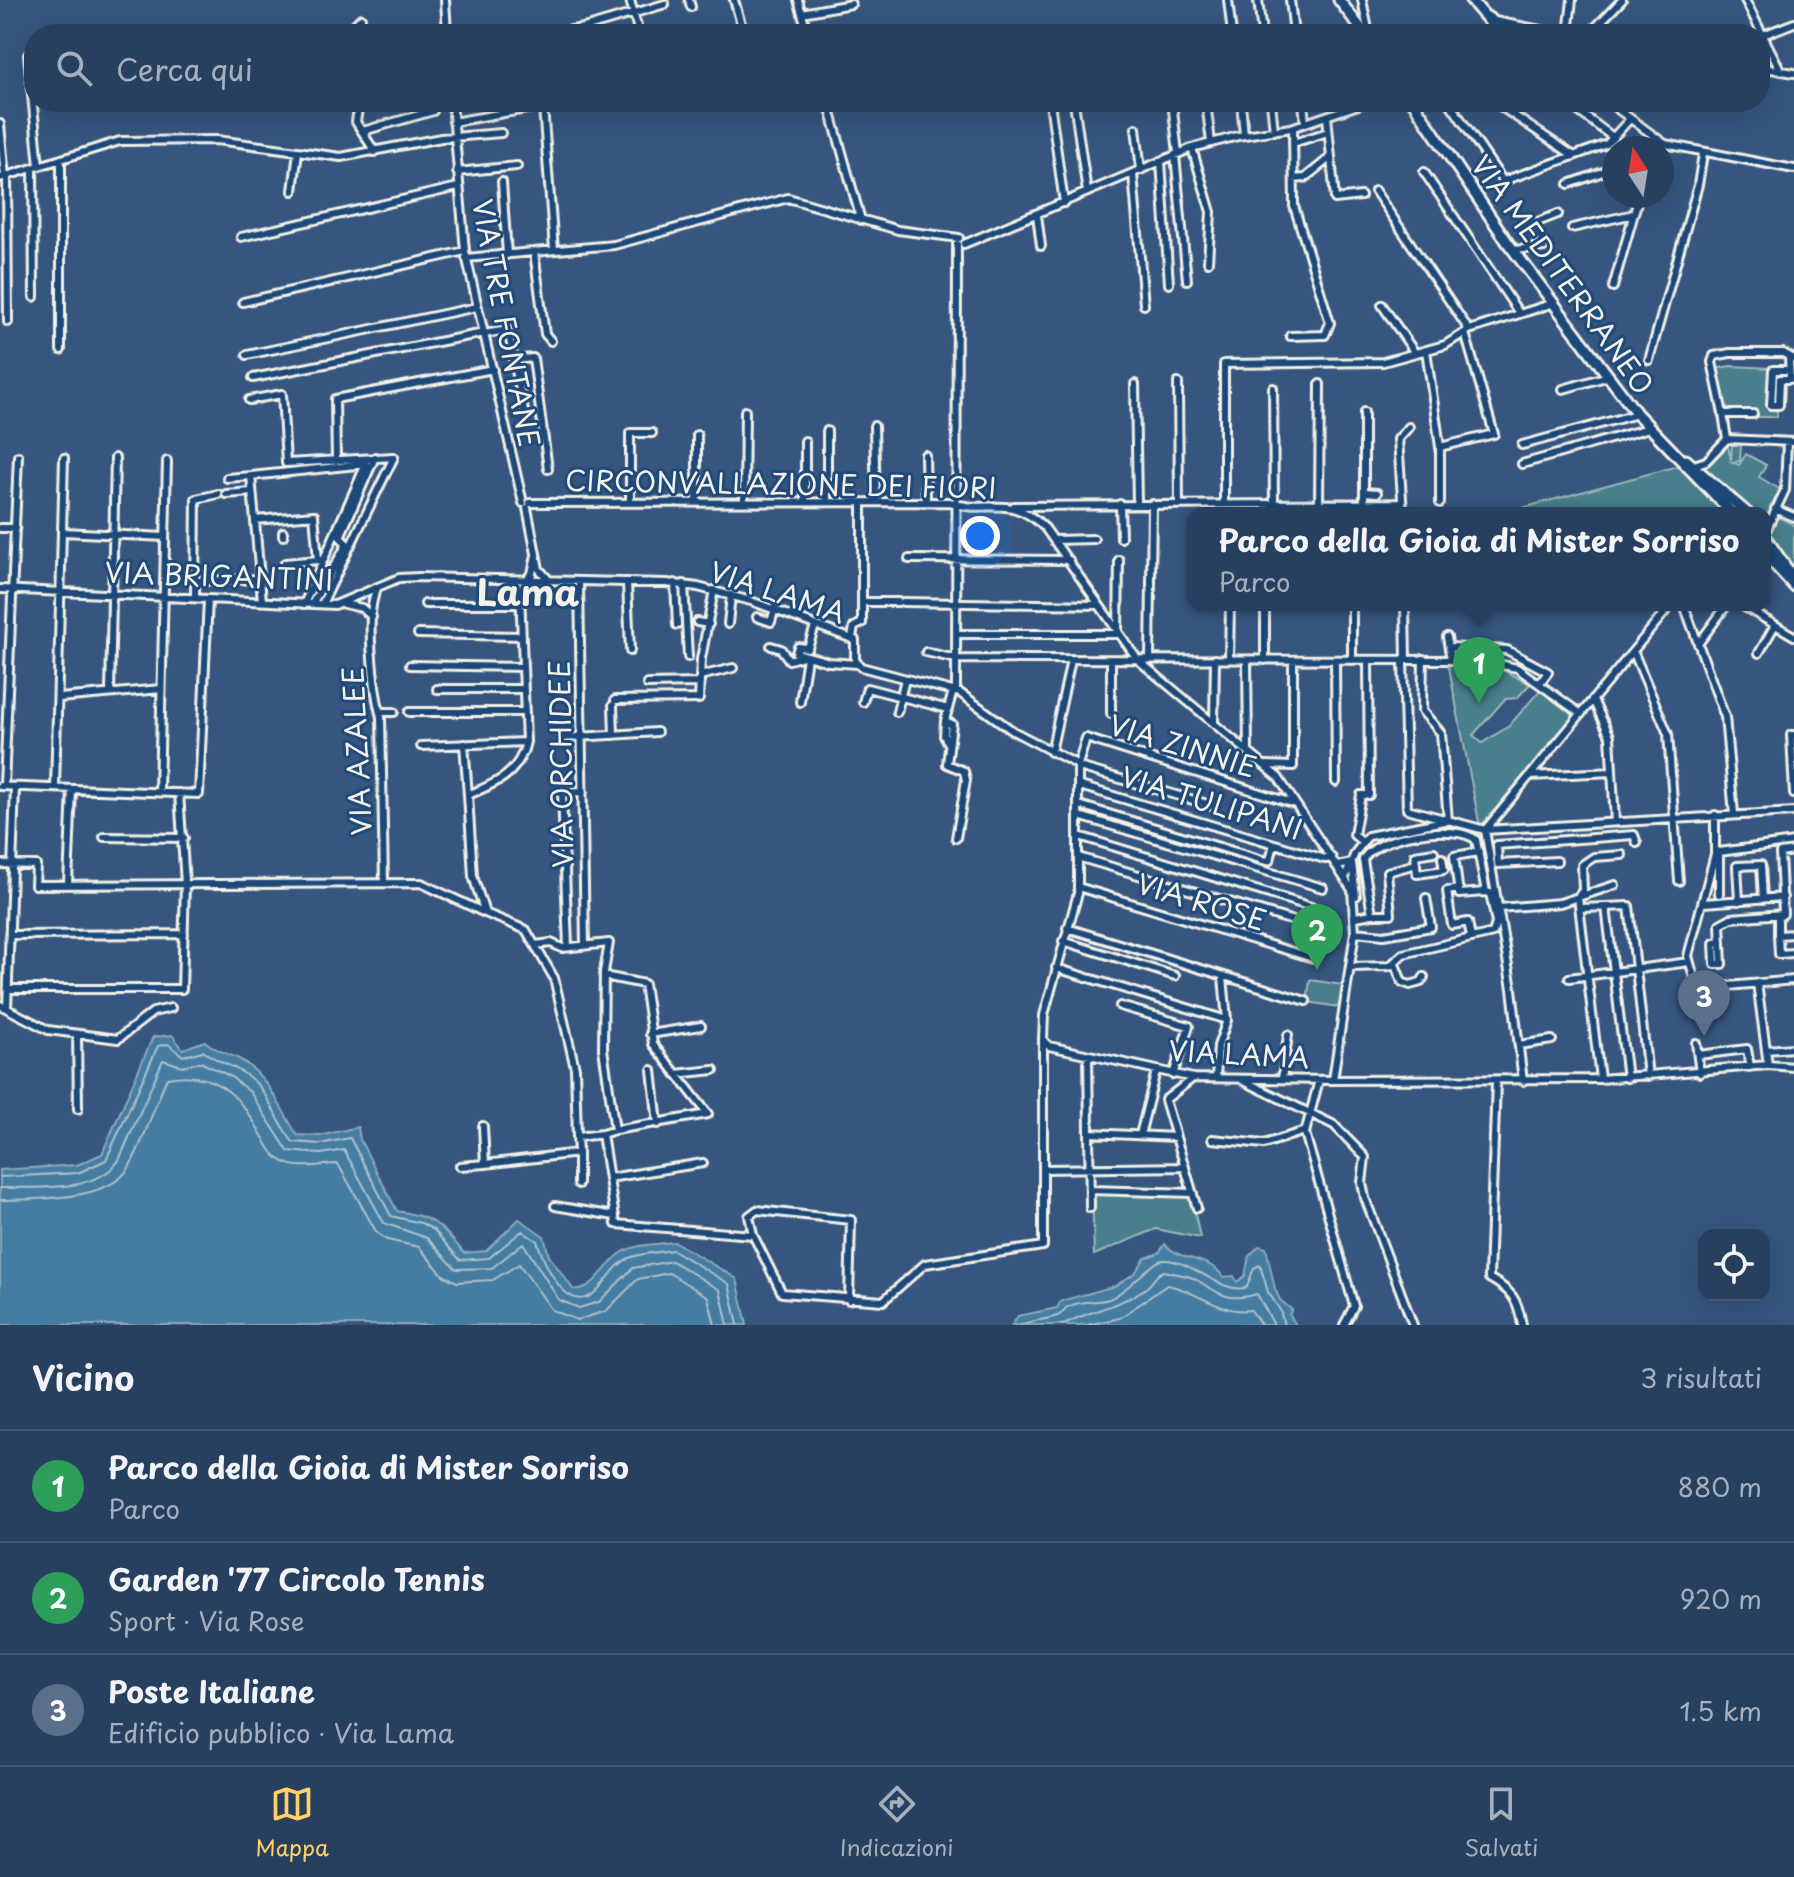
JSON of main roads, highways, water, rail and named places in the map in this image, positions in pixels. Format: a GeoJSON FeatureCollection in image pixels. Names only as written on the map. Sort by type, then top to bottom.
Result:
{"type":"FeatureCollection","features":[{"type":"Feature","properties":{"kind":"main road"},"geometry":{"type":"LineString","coordinates":[[1339,0],[1361,24]]}},
{"type":"Feature","properties":{"kind":"main road"},"geometry":{"type":"LineString","coordinates":[[1471,0],[1489,24]]}},
{"type":"Feature","properties":{"kind":"main road","name":"VIA MEDITERRANEO"},"geometry":{"type":"LineString","coordinates":[[1420,112],[1514,250],[1637,414],[1680,456]]}},
{"type":"Feature","properties":{"kind":"main road"},"geometry":{"type":"LineString","coordinates":[[1680,456],[1704,473],[1728,507]]}},
{"type":"Feature","properties":{"kind":"main road"},"geometry":{"type":"LineString","coordinates":[[1680,456],[1739,507]]}},
{"type":"Feature","properties":{"kind":"main road"},"geometry":{"type":"LineString","coordinates":[[1771,547],[1794,586]]}},
{"type":"Feature","properties":{"kind":"main road"},"geometry":{"type":"LineString","coordinates":[[1771,558],[1794,579]]}},
{"type":"Feature","properties":{"kind":"water"},"geometry":{"type":"Polygon","coordinates":[[[172,1035],[183,1049],[205,1041],[249,1066],[273,1093],[297,1135],[320,1136],[358,1127],[360,1140],[397,1211],[420,1216],[436,1224],[464,1253],[486,1251],[519,1219],[544,1236],[549,1256],[573,1289],[580,1289],[594,1282],[628,1249],[675,1242],[737,1279],[747,1325],[0,1325],[0,1170],[77,1165],[102,1154],[153,1037],[172,1035]]]}},
{"type":"Feature","properties":{"kind":"water"},"geometry":{"type":"Polygon","coordinates":[[[1165,1244],[1179,1254],[1211,1266],[1223,1277],[1234,1276],[1237,1282],[1245,1276],[1249,1256],[1259,1246],[1266,1248],[1275,1289],[1280,1300],[1292,1310],[1289,1314],[1296,1325],[1012,1325],[1018,1316],[1057,1308],[1061,1301],[1115,1286],[1135,1273],[1145,1258],[1159,1253],[1165,1244]]]}},
{"type":"Feature","properties":{"kind":"place","name":"Parco della Gioia di Mister Sorriso"},"geometry":{"type":"Point","coordinates":[1479,703]}},
{"type":"Feature","properties":{"kind":"place","name":"Garden '77 Circolo Tennis"},"geometry":{"type":"Point","coordinates":[1317,970]}},
{"type":"Feature","properties":{"kind":"place","name":"Poste Italiane"},"geometry":{"type":"Point","coordinates":[1704,1036]}},
{"type":"Feature","properties":{"kind":"district","name":"Lama"},"geometry":{"type":"Point","coordinates":[528,591]}}]}
